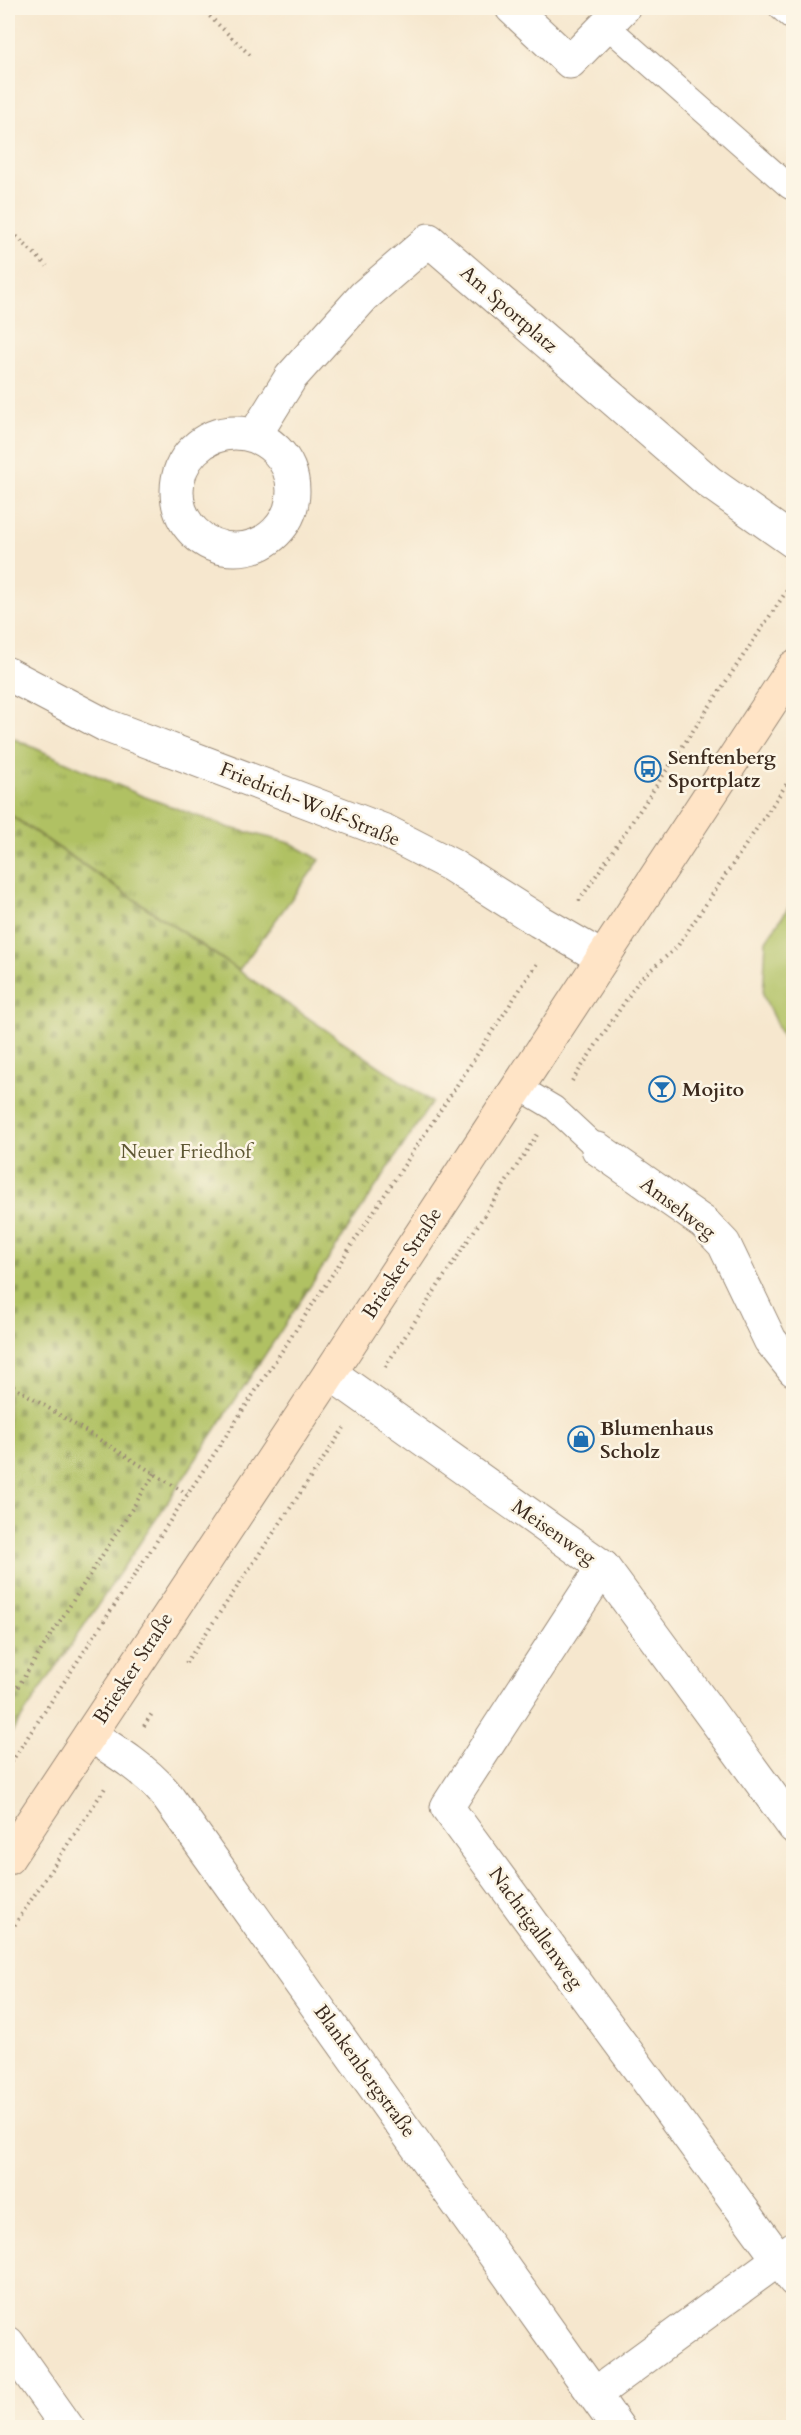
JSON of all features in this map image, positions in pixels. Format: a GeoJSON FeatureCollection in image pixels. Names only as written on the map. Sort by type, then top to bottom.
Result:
{"type":"FeatureCollection","features":[{"type":"Feature","properties":{"kind":"main road","name":"Briesker Straße"},"geometry":{"type":"LineString","coordinates":[[8,1858],[794,667]]}},
{"type":"Feature","properties":{"kind":"street"},"geometry":{"type":"LineString","coordinates":[[512,8],[570,62],[615,16]]}},
{"type":"Feature","properties":{"kind":"street","name":"Am Sportplatz"},"geometry":{"type":"LineString","coordinates":[[255,435],[291,377],[364,296],[429,240],[709,482],[794,542]]}},
{"type":"Feature","properties":{"kind":"street","name":"Friedrich-Wolf-Straße"},"geometry":{"type":"LineString","coordinates":[[8,674],[105,725],[385,831],[452,865],[601,957]]}},
{"type":"Feature","properties":{"kind":"street","name":"Amselweg"},"geometry":{"type":"LineString","coordinates":[[598,1149],[704,1223],[724,1244],[770,1340],[794,1370]]}},
{"type":"Feature","properties":{"kind":"street","name":"Meisenweg"},"geometry":{"type":"LineString","coordinates":[[330,1373],[603,1567],[794,1827]]}},
{"type":"Feature","properties":{"kind":"street","name":"Nachtigallenweg"},"geometry":{"type":"LineString","coordinates":[[603,1567],[447,1807],[788,2263]]}},
{"type":"Feature","properties":{"kind":"street","name":"Blankenbergstraße"},"geometry":{"type":"LineString","coordinates":[[90,1735],[125,1756],[149,1776],[170,1800],[618,2427]]}},
{"type":"Feature","properties":{"kind":"street"},"geometry":{"type":"LineString","coordinates":[[595,2394],[788,2263]]}},
{"type":"Feature","properties":{"kind":"street"},"geometry":{"type":"LineString","coordinates":[[8,2343],[68,2427]]}},
{"type":"Feature","properties":{"kind":"lane"},"geometry":{"type":"LineString","coordinates":[[781,8],[794,19]]}},
{"type":"Feature","properties":{"kind":"lane"},"geometry":{"type":"LineString","coordinates":[[615,16],[790,187],[794,183]]}},
{"type":"Feature","properties":{"kind":"lane","name":"Amselweg"},"geometry":{"type":"LineString","coordinates":[[518,1086],[554,1108],[598,1149]]}},
{"type":"Feature","properties":{"kind":"path"},"geometry":{"type":"LineString","coordinates":[[201,8],[250,56]]}},
{"type":"Feature","properties":{"kind":"path"},"geometry":{"type":"LineString","coordinates":[[8,228],[47,266]]}},
{"type":"Feature","properties":{"kind":"path"},"geometry":{"type":"LineString","coordinates":[[8,1767],[558,932],[794,580]]}},
{"type":"Feature","properties":{"kind":"path"},"geometry":{"type":"LineString","coordinates":[[185,1664],[364,1398],[640,979],[677,947],[794,773]]}},
{"type":"Feature","properties":{"kind":"path"},"geometry":{"type":"LineString","coordinates":[[8,1383],[187,1494]]}},
{"type":"Feature","properties":{"kind":"path"},"geometry":{"type":"LineString","coordinates":[[8,1702],[154,1473]]}},
{"type":"Feature","properties":{"kind":"path"},"geometry":{"type":"LineString","coordinates":[[8,1935],[159,1703]]}},
{"type":"Feature","properties":{"kind":"green space"},"geometry":{"type":"Polygon","coordinates":[[[8,736],[140,795],[230,828],[291,843],[320,860],[239,970],[8,813],[8,736]]]}},
{"type":"Feature","properties":{"kind":"green space","name":"Neuer Friedhof"},"geometry":{"type":"Polygon","coordinates":[[[8,814],[432,1102],[177,1488],[8,1738],[8,814]]]}},
{"type":"Feature","properties":{"kind":"green space"},"geometry":{"type":"Polygon","coordinates":[[[793,901],[793,1055],[763,995],[766,941],[793,901]]]}},
{"type":"Feature","properties":{"kind":"place","name":"Senftenberg Sportplatz"},"geometry":{"type":"Point","coordinates":[648,769]}},
{"type":"Feature","properties":{"kind":"place","name":"Mojito"},"geometry":{"type":"Point","coordinates":[662,1089]}},
{"type":"Feature","properties":{"kind":"place","name":"Blumenhaus Scholz"},"geometry":{"type":"Point","coordinates":[581,1439]}}]}
